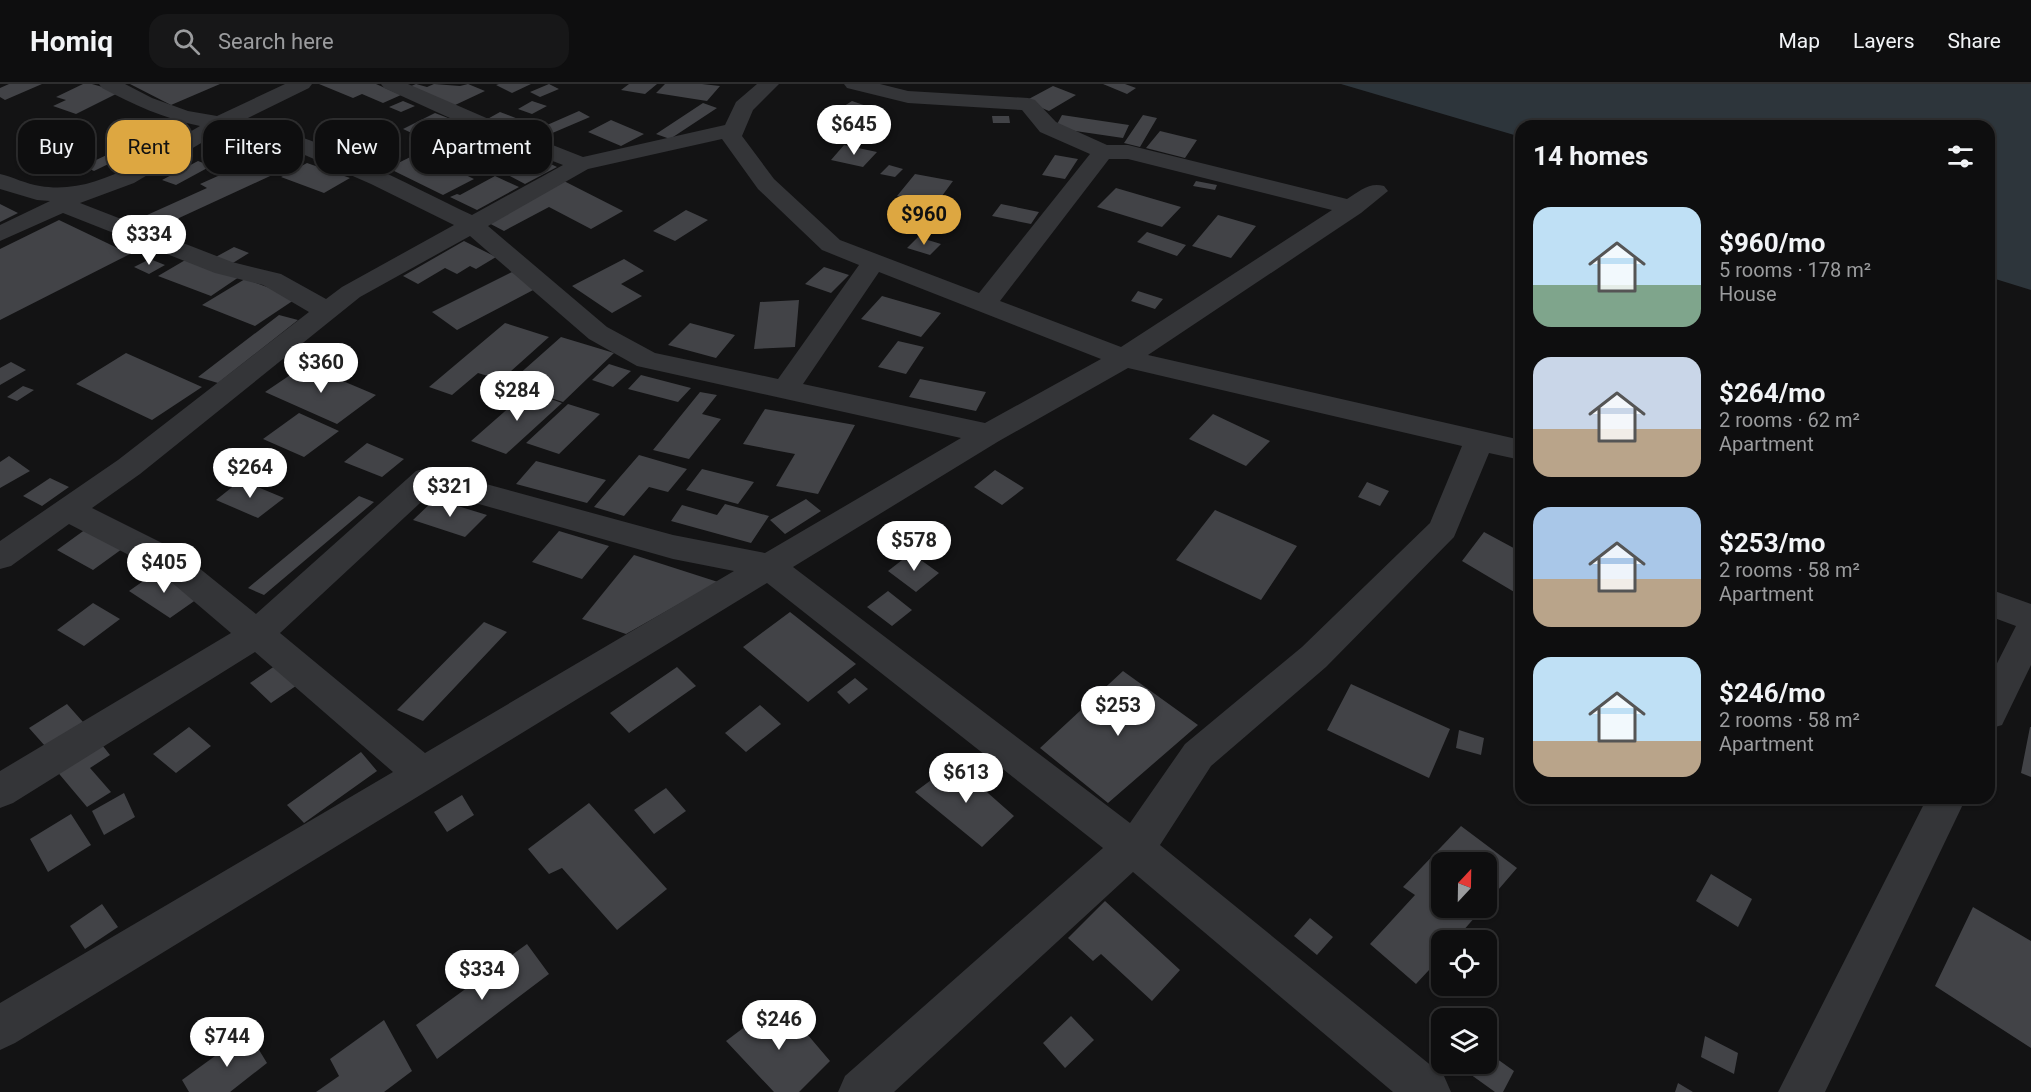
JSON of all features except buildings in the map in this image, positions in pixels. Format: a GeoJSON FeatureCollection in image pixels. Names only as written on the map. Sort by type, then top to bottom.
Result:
{"type":"FeatureCollection","features":[{"type":"Feature","properties":{"kind":"street"},"geometry":{"type":"LineString","coordinates":[[109,84],[145,102],[203,121]]}},
{"type":"Feature","properties":{"kind":"street"},"geometry":{"type":"LineString","coordinates":[[226,120],[302,84]]}},
{"type":"Feature","properties":{"kind":"street"},"geometry":{"type":"LineString","coordinates":[[392,84],[504,134],[581,164]]}},
{"type":"Feature","properties":{"kind":"street"},"geometry":{"type":"LineString","coordinates":[[769,84],[744,106],[731,136],[766,184],[804,217],[831,245],[1124,358],[1515,449]]}},
{"type":"Feature","properties":{"kind":"street"},"geometry":{"type":"LineString","coordinates":[[0,1028],[989,434],[1124,358],[1364,200],[1128,152],[1103,152],[1048,127],[1028,104],[908,97],[854,84]]}},
{"type":"Feature","properties":{"kind":"street"},"geometry":{"type":"LineString","coordinates":[[0,557],[129,467],[351,292],[581,164],[734,130]]}},
{"type":"Feature","properties":{"kind":"street"},"geometry":{"type":"LineString","coordinates":[[0,234],[69,200],[126,178],[203,133]]}},
{"type":"Feature","properties":{"kind":"street"},"geometry":{"type":"LineString","coordinates":[[303,146],[379,179],[471,224],[598,333],[647,360],[989,434]]}},
{"type":"Feature","properties":{"kind":"street"},"geometry":{"type":"LineString","coordinates":[[984,304],[1103,152]]}},
{"type":"Feature","properties":{"kind":"street"},"geometry":{"type":"LineString","coordinates":[[0,181],[69,200],[224,268],[272,279],[327,311]]}},
{"type":"Feature","properties":{"kind":"street"},"geometry":{"type":"LineString","coordinates":[[784,391],[874,261]]}},
{"type":"Feature","properties":{"kind":"street"},"geometry":{"type":"LineString","coordinates":[[861,1092],[1143,837],[1198,755],[1314,657],[1443,529],[1479,440]]}},
{"type":"Feature","properties":{"kind":"street"},"geometry":{"type":"LineString","coordinates":[[0,790],[257,634],[427,479],[673,547],[768,566],[1132,847],[1428,1092]]}},
{"type":"Feature","properties":{"kind":"street"},"geometry":{"type":"LineString","coordinates":[[68,510],[167,560],[422,774]]}},
{"type":"Feature","properties":{"kind":"street"},"geometry":{"type":"LineString","coordinates":[[1995,604],[2031,618]]}},
{"type":"Feature","properties":{"kind":"street"},"geometry":{"type":"LineString","coordinates":[[1995,702],[2031,630]]}},
{"type":"Feature","properties":{"kind":"street"},"geometry":{"type":"LineString","coordinates":[[1801,1092],[1944,804]]}},
{"type":"Feature","properties":{"kind":"shaded area"},"geometry":{"type":"Polygon","coordinates":[[[1341,84],[2031,84],[2031,290],[1995,279],[1995,120],[1515,120],[1515,135],[1341,84]]]}}]}
